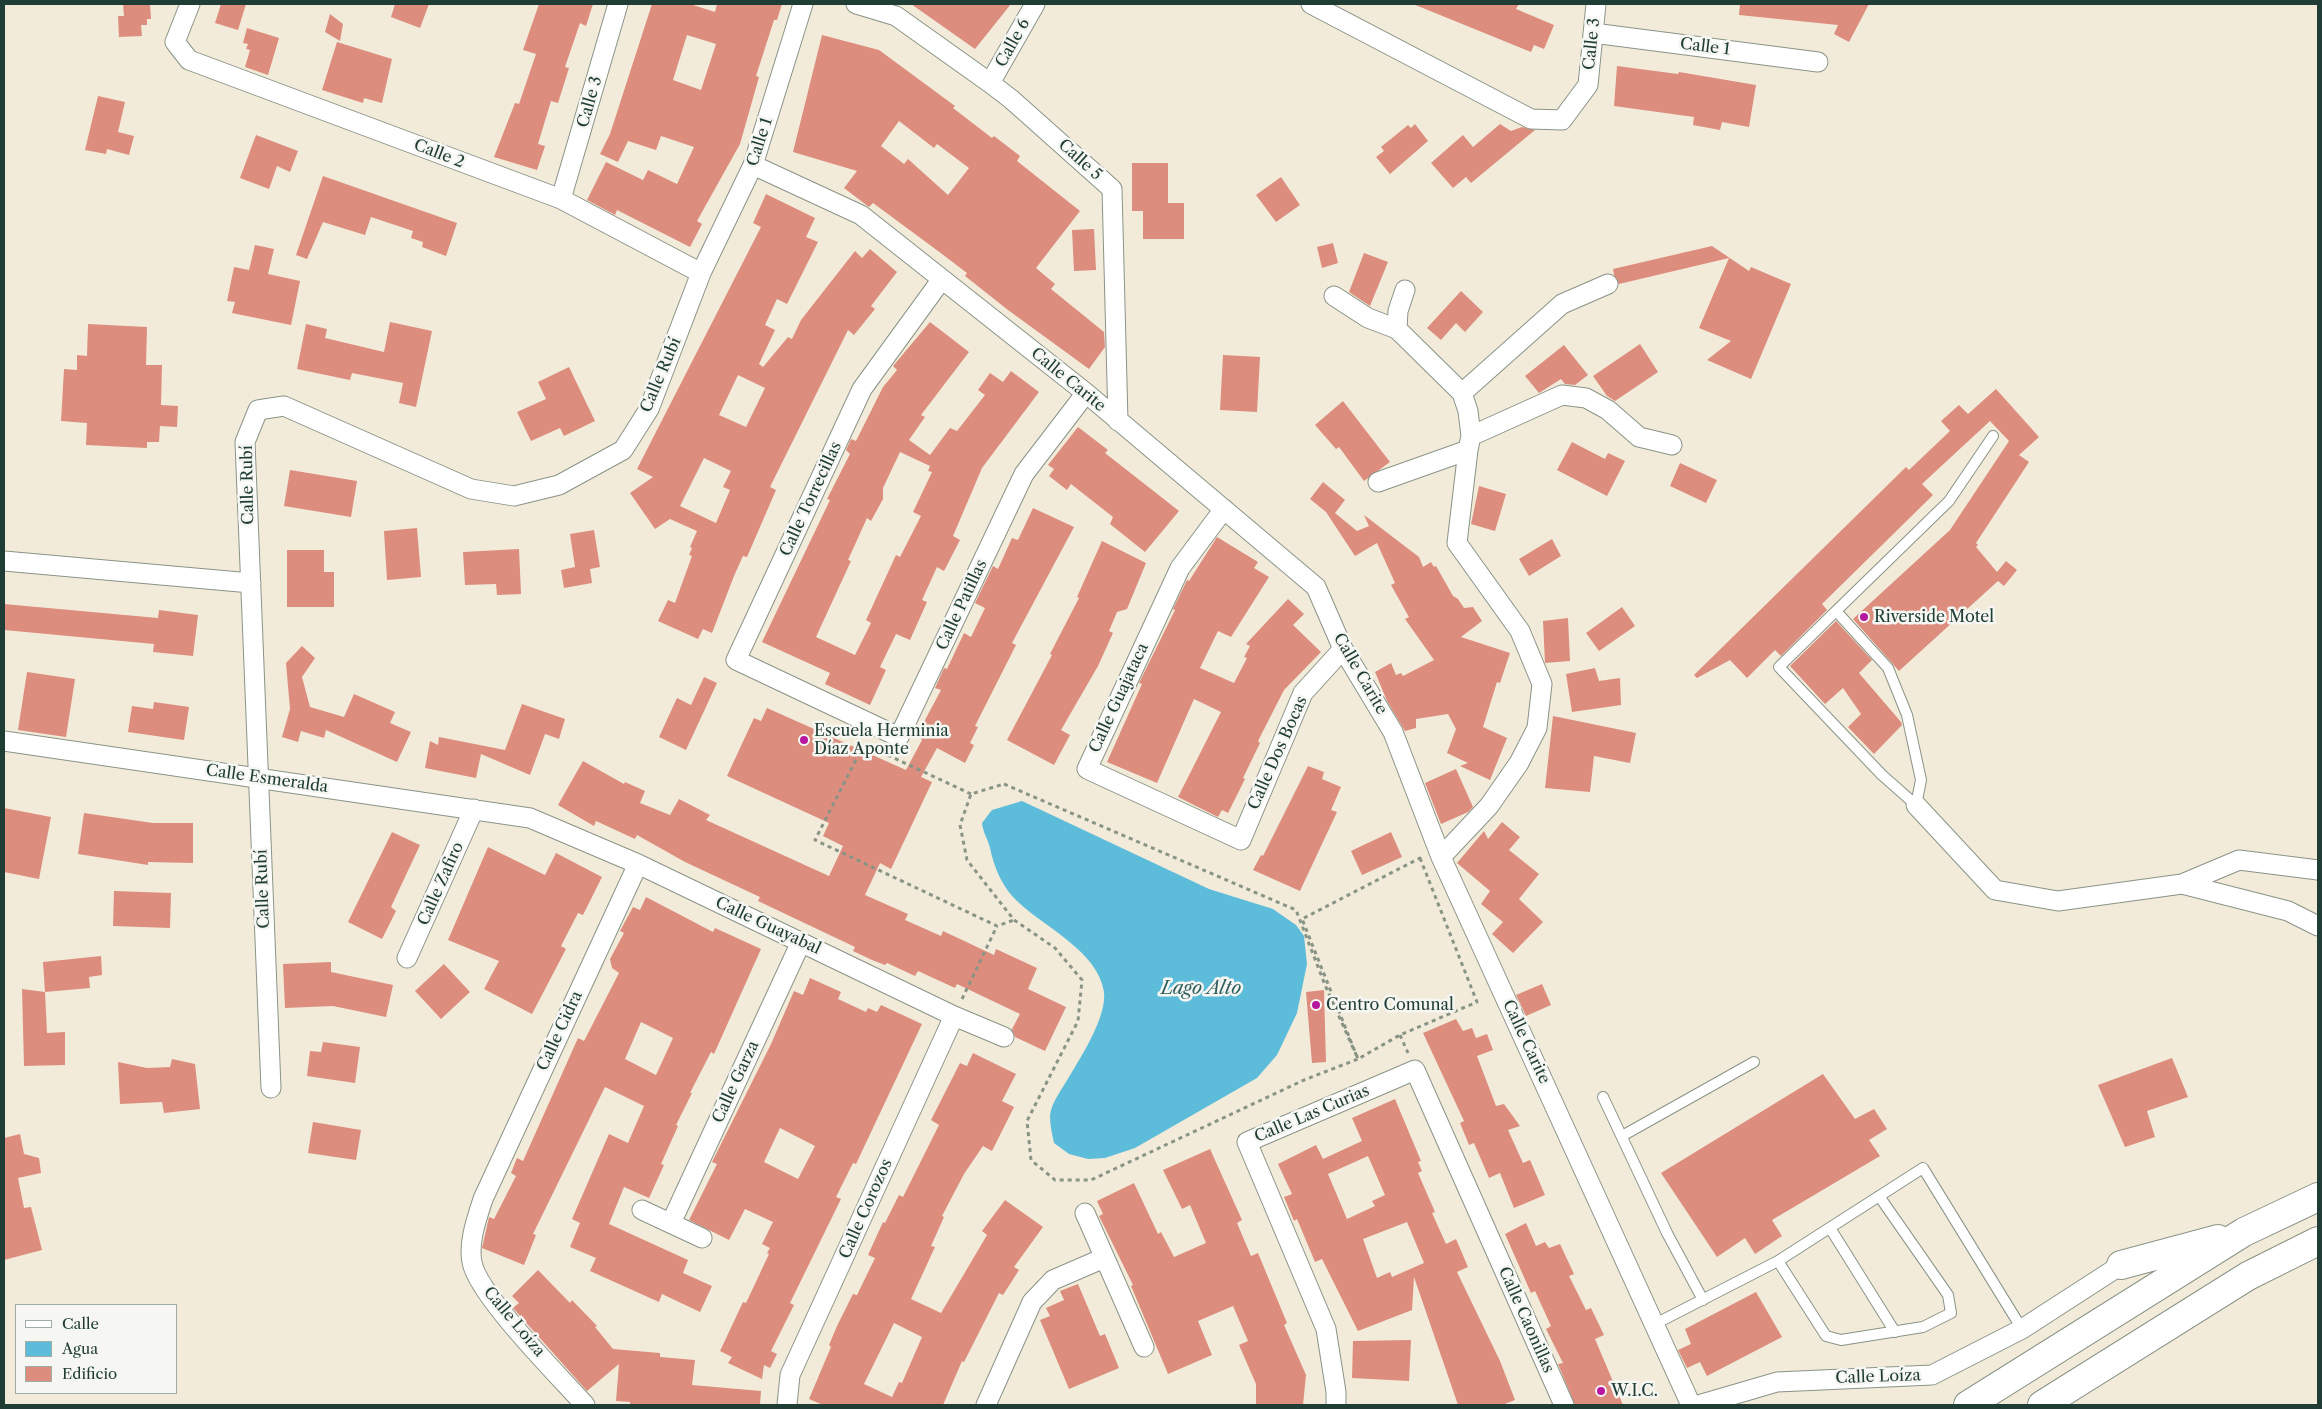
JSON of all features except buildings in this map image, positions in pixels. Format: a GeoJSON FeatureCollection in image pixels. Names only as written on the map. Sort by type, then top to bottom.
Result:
{"type":"FeatureCollection","features":[{"type":"Feature","properties":{"kind":"main road"},"geometry":{"type":"LineString","coordinates":[[1968,1405],[2244,1232],[2318,1197]]}},
{"type":"Feature","properties":{"kind":"main road"},"geometry":{"type":"LineString","coordinates":[[2121,1265],[2244,1232]]}},
{"type":"Feature","properties":{"kind":"main road"},"geometry":{"type":"LineString","coordinates":[[2042,1405],[2248,1276],[2318,1241]]}},
{"type":"Feature","properties":{"kind":"street","name":"Calle 2"},"geometry":{"type":"LineString","coordinates":[[190,4],[175,42],[189,60],[562,200],[702,273]]}},
{"type":"Feature","properties":{"kind":"street","name":"Calle 3"},"geometry":{"type":"LineString","coordinates":[[562,200],[618,4]]}},
{"type":"Feature","properties":{"kind":"street","name":"Calle 1"},"geometry":{"type":"LineString","coordinates":[[702,273],[754,165],[802,4]]}},
{"type":"Feature","properties":{"kind":"street","name":"Calle 5"},"geometry":{"type":"LineString","coordinates":[[856,4],[896,16],[990,83],[1112,189],[1118,420]]}},
{"type":"Feature","properties":{"kind":"street","name":"Calle 6"},"geometry":{"type":"LineString","coordinates":[[990,83],[1035,4]]}},
{"type":"Feature","properties":{"kind":"street","name":"Calle 3"},"geometry":{"type":"LineString","coordinates":[[1311,4],[1531,119],[1562,120],[1588,85],[1596,4]]}},
{"type":"Feature","properties":{"kind":"street","name":"Calle 1"},"geometry":{"type":"LineString","coordinates":[[1593,33],[1818,62]]}},
{"type":"Feature","properties":{"kind":"street","name":"Calle Carite"},"geometry":{"type":"LineString","coordinates":[[754,165],[861,215],[1086,393],[1316,587],[1343,649],[1393,732],[1441,857],[1691,1405]]}},
{"type":"Feature","properties":{"kind":"street","name":"Calle Rubí"},"geometry":{"type":"LineString","coordinates":[[271,1088],[245,442],[258,410],[284,406],[471,489],[514,496],[559,485],[622,450],[649,409],[702,273]]}},
{"type":"Feature","properties":{"kind":"street","name":"Calle Torrecillas"},"geometry":{"type":"LineString","coordinates":[[808,695],[736,660],[862,389],[942,278]]}},
{"type":"Feature","properties":{"kind":"street"},"geometry":{"type":"LineString","coordinates":[[1462,393],[1562,304],[1608,284]]}},
{"type":"Feature","properties":{"kind":"street"},"geometry":{"type":"LineString","coordinates":[[1397,329],[1398,311],[1405,290]]}},
{"type":"Feature","properties":{"kind":"street"},"geometry":{"type":"LineString","coordinates":[[1334,296],[1368,318],[1397,329],[1462,393],[1468,411],[1470,443],[1458,543],[1520,631],[1542,684],[1537,728],[1519,763],[1489,806],[1441,857]]}},
{"type":"Feature","properties":{"kind":"street","name":"Calle Patillas"},"geometry":{"type":"LineString","coordinates":[[808,695],[899,737],[1024,474],[1086,393]]}},
{"type":"Feature","properties":{"kind":"street"},"geometry":{"type":"LineString","coordinates":[[1378,482],[1470,443],[1562,395],[1586,398],[1608,410],[1639,437],[1672,445]]}},
{"type":"Feature","properties":{"kind":"street","name":"Calle Guajataca"},"geometry":{"type":"LineString","coordinates":[[1224,509],[1180,568],[1087,769],[1241,840]]}},
{"type":"Feature","properties":{"kind":"street"},"geometry":{"type":"LineString","coordinates":[[4,561],[251,583]]}},
{"type":"Feature","properties":{"kind":"street","name":"Calle Dos Bocas"},"geometry":{"type":"LineString","coordinates":[[1241,840],[1303,693],[1343,649]]}},
{"type":"Feature","properties":{"kind":"street","name":"Calle Esmeralda"},"geometry":{"type":"LineString","coordinates":[[4,741],[530,818]]}},
{"type":"Feature","properties":{"kind":"street"},"geometry":{"type":"LineString","coordinates":[[1916,805],[1995,890],[2058,901],[2182,884],[2239,860],[2318,870]]}},
{"type":"Feature","properties":{"kind":"street","name":"Calle Zafiro"},"geometry":{"type":"LineString","coordinates":[[407,958],[474,810]]}},
{"type":"Feature","properties":{"kind":"street","name":"Calle Guayabal"},"geometry":{"type":"LineString","coordinates":[[530,818],[638,864],[954,1016],[1004,1037]]}},
{"type":"Feature","properties":{"kind":"street","name":"Calle Cidra"},"geometry":{"type":"LineString","coordinates":[[483,1198],[638,864]]}},
{"type":"Feature","properties":{"kind":"street"},"geometry":{"type":"LineString","coordinates":[[2182,884],[2288,911],[2318,926]]}},
{"type":"Feature","properties":{"kind":"street","name":"Calle Garza"},"geometry":{"type":"LineString","coordinates":[[671,1223],[801,942]]}},
{"type":"Feature","properties":{"kind":"street","name":"Calle Corozos"},"geometry":{"type":"LineString","coordinates":[[786,1405],[790,1375],[954,1016]]}},
{"type":"Feature","properties":{"kind":"street","name":"Calle Las Curias"},"geometry":{"type":"LineString","coordinates":[[1336,1405],[1336,1392],[1326,1329],[1247,1142],[1415,1070],[1488,1235]]}},
{"type":"Feature","properties":{"kind":"street","name":"Calle Loíza"},"geometry":{"type":"LineString","coordinates":[[483,1198],[473,1235],[472,1262],[486,1292],[585,1405]]}},
{"type":"Feature","properties":{"kind":"street"},"geometry":{"type":"LineString","coordinates":[[642,1210],[702,1238]]}},
{"type":"Feature","properties":{"kind":"street"},"geometry":{"type":"LineString","coordinates":[[1085,1214],[1144,1347]]}},
{"type":"Feature","properties":{"kind":"street","name":"Calle Caonillas"},"geometry":{"type":"LineString","coordinates":[[1488,1235],[1564,1405]]}},
{"type":"Feature","properties":{"kind":"street"},"geometry":{"type":"LineString","coordinates":[[986,1405],[1032,1302],[1053,1280],[1104,1258]]}},
{"type":"Feature","properties":{"kind":"street","name":"Calle Loíza"},"geometry":{"type":"LineString","coordinates":[[1698,1405],[1777,1382],[1932,1375],[2022,1329],[2121,1265]]}},
{"type":"Feature","properties":{"kind":"lane"},"geometry":{"type":"LineString","coordinates":[[1916,805],[1882,775],[1779,667],[1949,501],[1993,436]]}},
{"type":"Feature","properties":{"kind":"lane"},"geometry":{"type":"LineString","coordinates":[[1836,611],[1888,668],[1907,715],[1921,780],[1916,805]]}},
{"type":"Feature","properties":{"kind":"lane"},"geometry":{"type":"LineString","coordinates":[[1622,1136],[1754,1062]]}},
{"type":"Feature","properties":{"kind":"lane"},"geometry":{"type":"LineString","coordinates":[[1603,1097],[1667,1233],[1703,1300]]}},
{"type":"Feature","properties":{"kind":"lane"},"geometry":{"type":"LineString","coordinates":[[1655,1324],[1778,1262],[1923,1168],[2022,1329]]}},
{"type":"Feature","properties":{"kind":"lane"},"geometry":{"type":"LineString","coordinates":[[1778,1262],[1826,1336],[1841,1340],[1923,1327],[1950,1313],[1948,1295],[1879,1196]]}},
{"type":"Feature","properties":{"kind":"lane"},"geometry":{"type":"LineString","coordinates":[[1830,1228],[1895,1332]]}},
{"type":"Feature","properties":{"kind":"path"},"geometry":{"type":"LineString","coordinates":[[1014,920],[997,926],[815,840],[864,744],[971,794],[1004,784],[1296,910],[1325,985],[1358,1059]]}},
{"type":"Feature","properties":{"kind":"path"},"geometry":{"type":"LineString","coordinates":[[971,794],[960,825],[967,860],[1014,920],[1055,948],[1082,980],[1078,1021],[1028,1121],[1031,1160],[1055,1180],[1091,1180],[1304,1080],[1358,1059],[1400,1035],[1477,1002],[1420,858],[1302,919],[1358,1059]]}},
{"type":"Feature","properties":{"kind":"path"},"geometry":{"type":"LineString","coordinates":[[954,1016],[997,926]]}},
{"type":"Feature","properties":{"kind":"water","name":"Lago Alto"},"geometry":{"type":"Polygon","coordinates":[[[1022,801],[1209,889],[1273,909],[1296,925],[1304,936],[1307,964],[1297,1013],[1277,1055],[1257,1078],[1135,1148],[1105,1158],[1088,1159],[1069,1154],[1054,1143],[1050,1119],[1052,1107],[1085,1051],[1097,1026],[1104,1002],[1104,992],[1100,977],[1092,964],[1069,941],[1017,901],[1003,883],[996,869],[982,823],[992,810],[1022,801]]]}},
{"type":"Feature","properties":{"kind":"place","name":"Riverside Motel"},"geometry":{"type":"Point","coordinates":[1864,617]}},
{"type":"Feature","properties":{"kind":"place","name":"Escuela Herminia Díaz Aponte"},"geometry":{"type":"Point","coordinates":[804,740]}},
{"type":"Feature","properties":{"kind":"place","name":"Centro Comunal"},"geometry":{"type":"Point","coordinates":[1316,1005]}},
{"type":"Feature","properties":{"kind":"place","name":"W.I.C."},"geometry":{"type":"Point","coordinates":[1601,1391]}}]}
